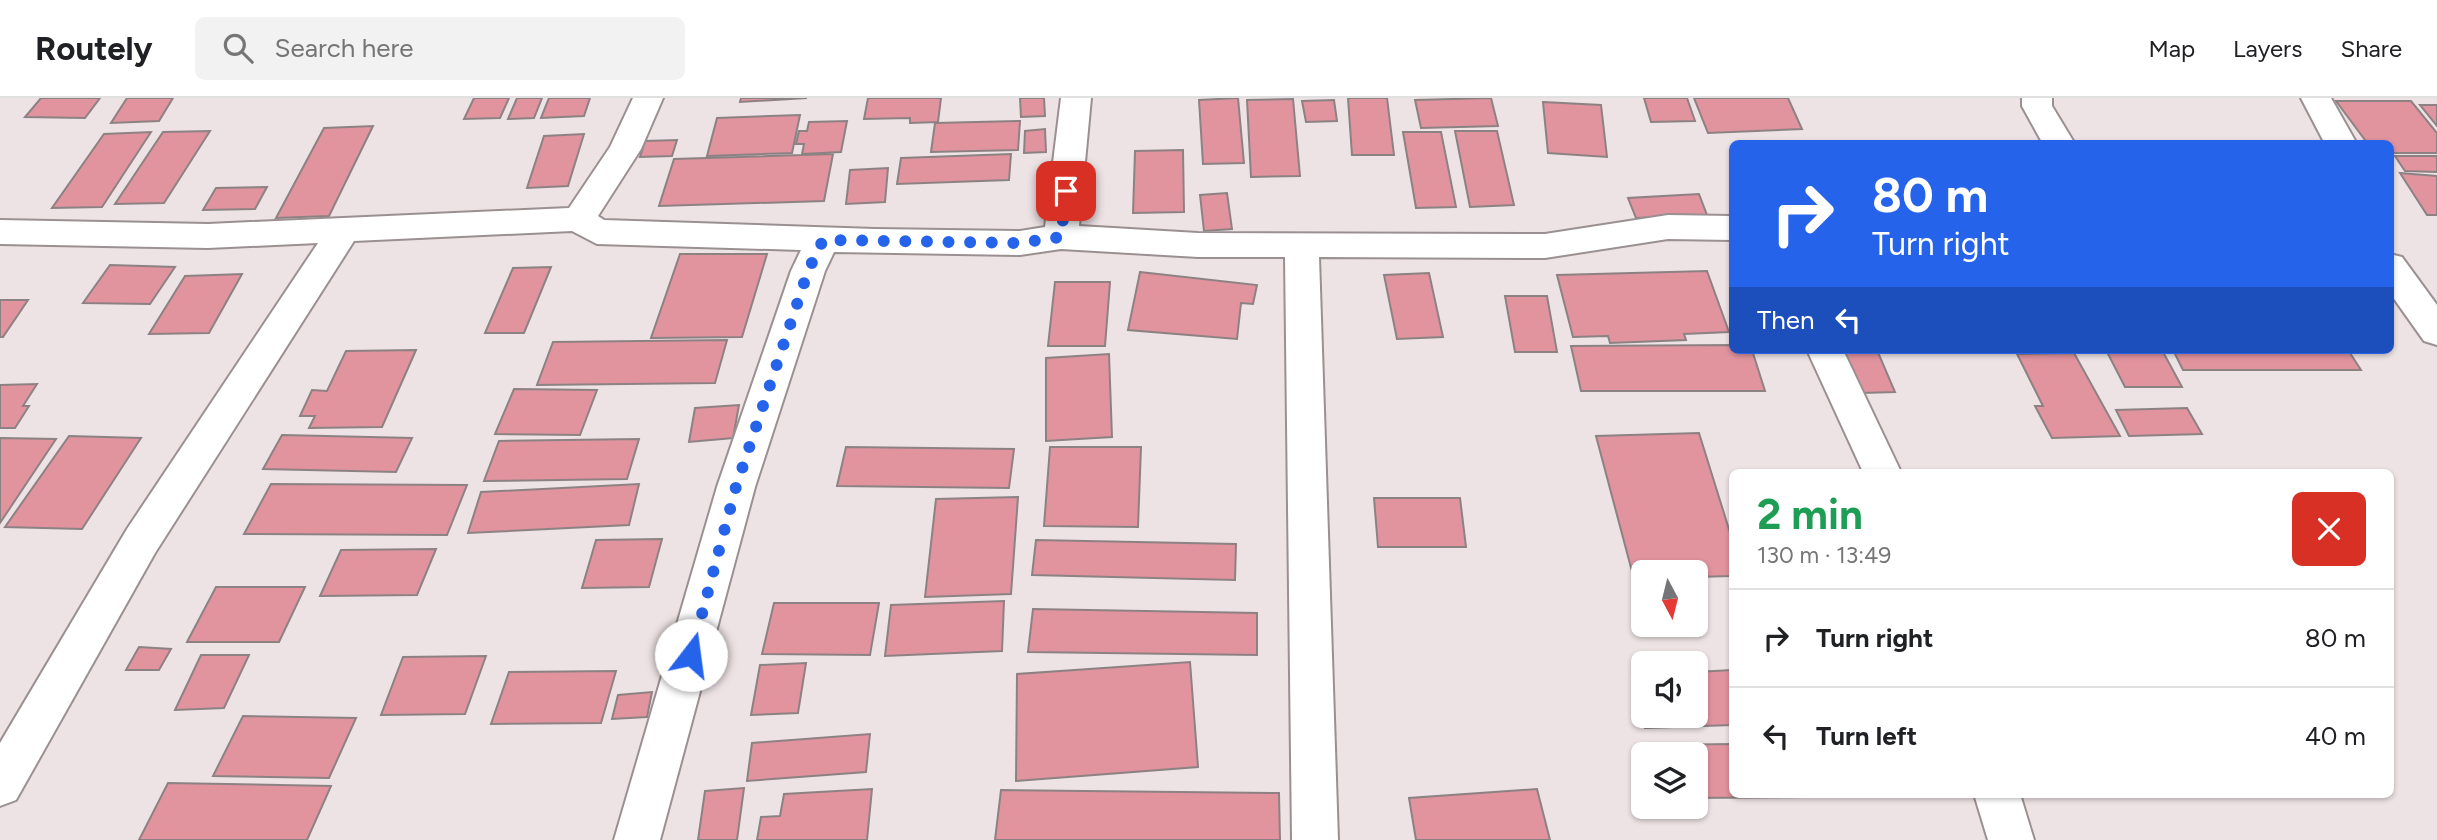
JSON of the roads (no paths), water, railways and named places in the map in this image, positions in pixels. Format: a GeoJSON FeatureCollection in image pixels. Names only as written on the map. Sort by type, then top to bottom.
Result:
{"type":"FeatureCollection","features":[{"type":"Feature","properties":{"kind":"street"},"geometry":{"type":"LineString","coordinates":[[579,219],[625,149],[648,98]]}},
{"type":"Feature","properties":{"kind":"street"},"geometry":{"type":"LineString","coordinates":[[1061,237],[1076,98]]}},
{"type":"Feature","properties":{"kind":"street"},"geometry":{"type":"LineString","coordinates":[[2037,98],[2037,106],[2057,140]]}},
{"type":"Feature","properties":{"kind":"street"},"geometry":{"type":"LineString","coordinates":[[2316,98],[2339,140]]}},
{"type":"Feature","properties":{"kind":"street"},"geometry":{"type":"LineString","coordinates":[[0,232],[208,236],[579,219],[597,232],[823,240],[1020,243],[1061,237],[1198,245],[1545,246],[1668,227],[1729,228]]}},
{"type":"Feature","properties":{"kind":"street"},"geometry":{"type":"LineString","coordinates":[[0,785],[141,541],[344,230]]}},
{"type":"Feature","properties":{"kind":"street"},"geometry":{"type":"LineString","coordinates":[[637,840],[736,487],[808,271],[823,240]]}},
{"type":"Feature","properties":{"kind":"street"},"geometry":{"type":"LineString","coordinates":[[1301,246],[1315,840]]}},
{"type":"Feature","properties":{"kind":"street"},"geometry":{"type":"LineString","coordinates":[[2394,271],[2436,328]]}},
{"type":"Feature","properties":{"kind":"street"},"geometry":{"type":"LineString","coordinates":[[1827,354],[1881,469]]}},
{"type":"Feature","properties":{"kind":"street"},"geometry":{"type":"LineString","coordinates":[[1998,798],[2011,840]]}}]}
